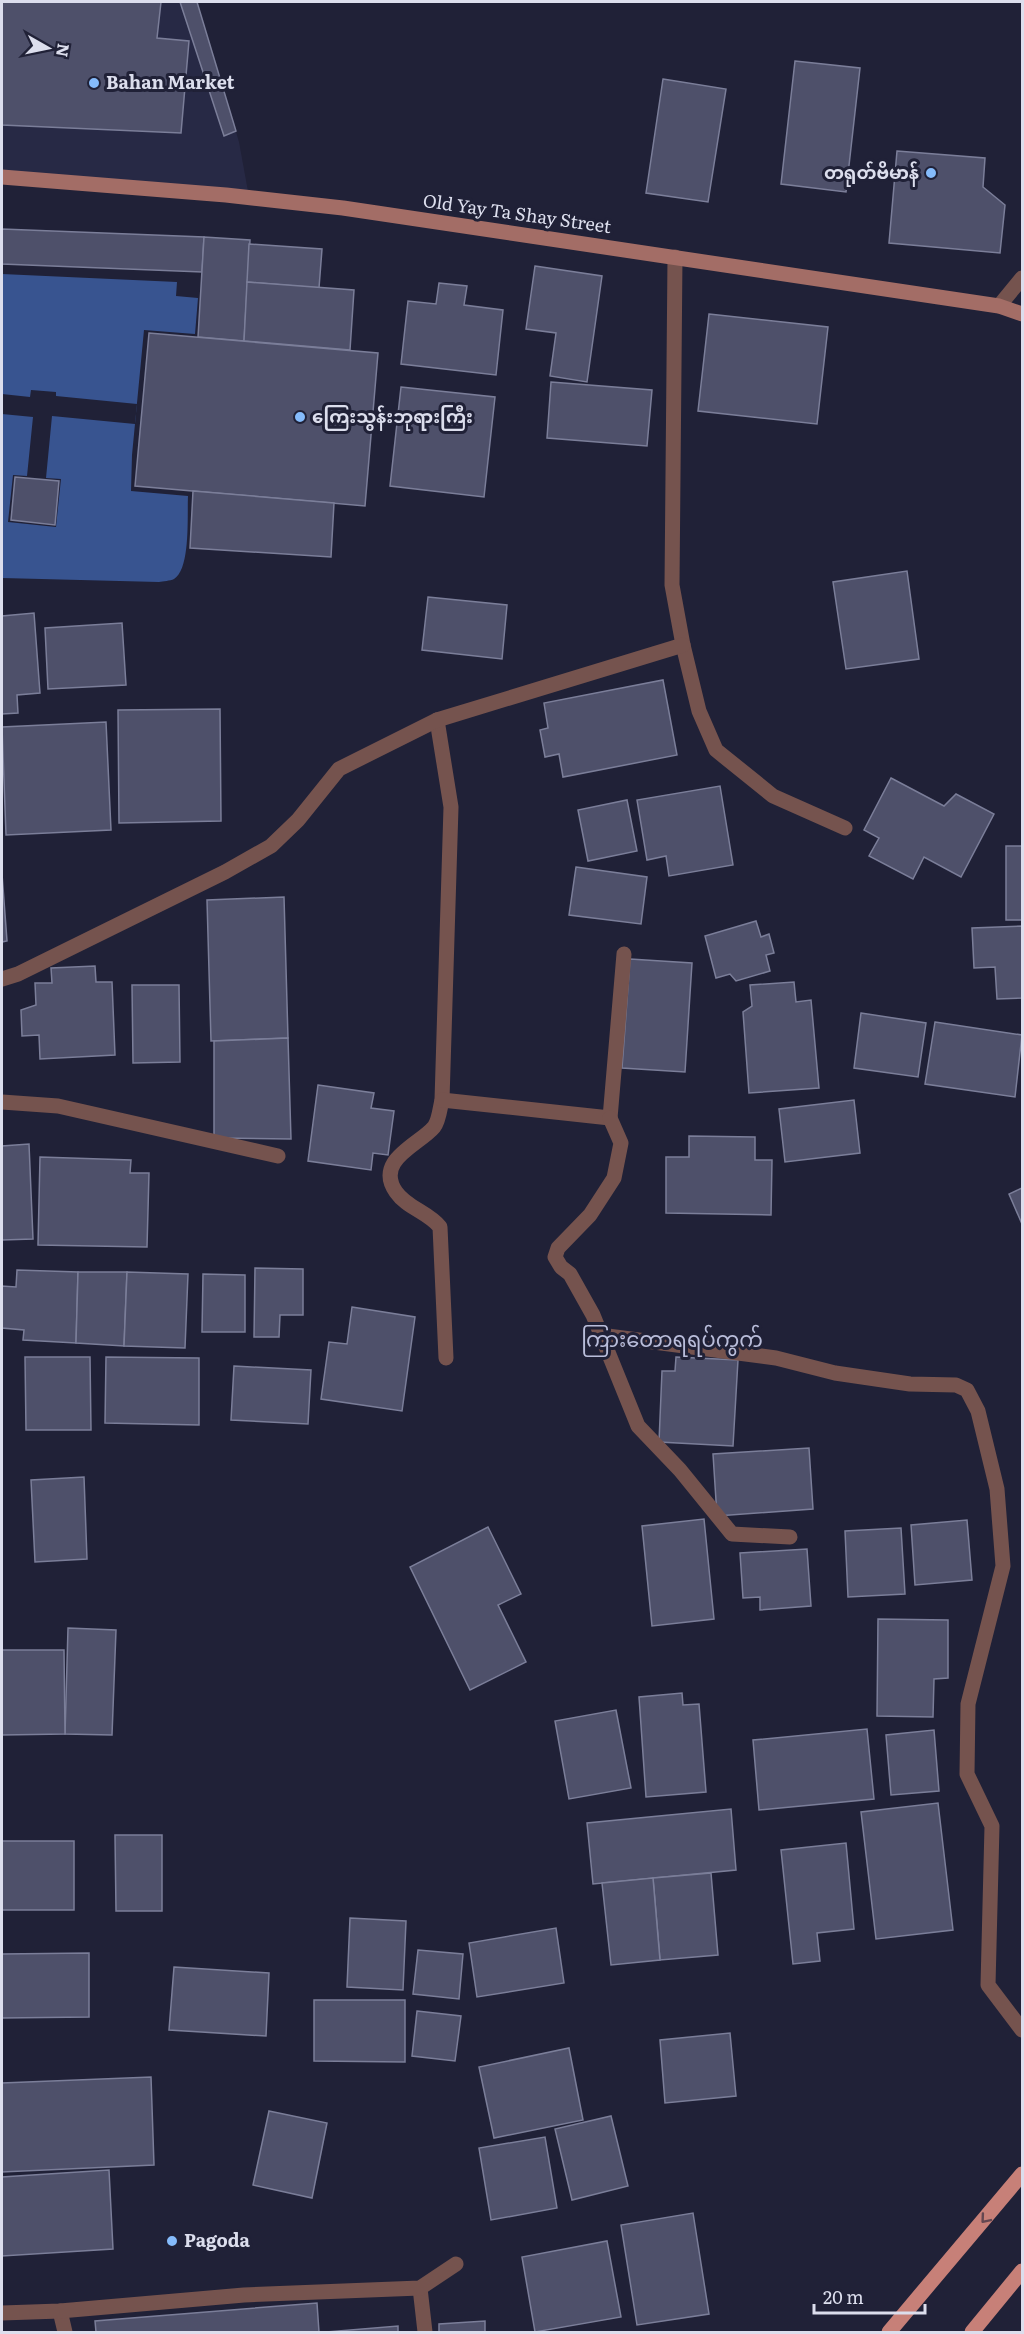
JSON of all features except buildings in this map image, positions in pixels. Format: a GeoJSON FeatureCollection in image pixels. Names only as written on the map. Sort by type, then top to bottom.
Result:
{"type":"FeatureCollection","features":[{"type":"Feature","properties":{"kind":"main road","name":"Old Yay Ta Shay Street"},"geometry":{"type":"LineString","coordinates":[[2,177],[256,198],[343,208],[999,306],[1023,314]]}},
{"type":"Feature","properties":{"kind":"main road"},"geometry":{"type":"LineString","coordinates":[[889,2332],[1023,2174]]}},
{"type":"Feature","properties":{"kind":"main road"},"geometry":{"type":"LineString","coordinates":[[972,2332],[1023,2271]]}},
{"type":"Feature","properties":{"kind":"street"},"geometry":{"type":"LineString","coordinates":[[675,257],[672,585],[683,645],[699,711],[716,750],[773,796],[845,828]]}},
{"type":"Feature","properties":{"kind":"street"},"geometry":{"type":"LineString","coordinates":[[999,306],[1023,278]]}},
{"type":"Feature","properties":{"kind":"street"},"geometry":{"type":"LineString","coordinates":[[2,979],[18,974],[125,922],[225,872],[271,846],[298,820],[339,769],[437,720],[683,645]]}},
{"type":"Feature","properties":{"kind":"street"},"geometry":{"type":"LineString","coordinates":[[437,720],[451,807],[442,1100],[435,1126],[406,1148],[396,1159],[390,1178],[395,1191],[405,1202],[432,1218],[440,1227],[446,1358]]}},
{"type":"Feature","properties":{"kind":"street"},"geometry":{"type":"LineString","coordinates":[[624,954],[610,1118],[621,1143],[614,1178],[590,1215],[558,1248],[555,1257],[561,1267],[570,1274],[593,1315],[638,1426],[680,1470],[732,1534],[790,1537]]}},
{"type":"Feature","properties":{"kind":"street"},"geometry":{"type":"LineString","coordinates":[[442,1100],[610,1118]]}},
{"type":"Feature","properties":{"kind":"street"},"geometry":{"type":"LineString","coordinates":[[2,1102],[58,1106],[278,1156]]}},
{"type":"Feature","properties":{"kind":"street"},"geometry":{"type":"LineString","coordinates":[[600,1335],[776,1358],[835,1373],[910,1384],[956,1385],[967,1390],[978,1411],[997,1489],[1003,1566],[968,1704],[967,1774],[992,1826],[988,1985],[1023,2030]]}},
{"type":"Feature","properties":{"kind":"street"},"geometry":{"type":"LineString","coordinates":[[2,2313],[60,2311],[244,2295],[420,2288],[456,2264]]}},
{"type":"Feature","properties":{"kind":"street"},"geometry":{"type":"LineString","coordinates":[[420,2288],[425,2332]]}},
{"type":"Feature","properties":{"kind":"street"},"geometry":{"type":"LineString","coordinates":[[60,2311],[64,2332]]}},
{"type":"Feature","properties":{"kind":"shaded area"},"geometry":{"type":"Polygon","coordinates":[[[2,2],[197,2],[239,142],[249,197],[2,177],[2,2]]]}},
{"type":"Feature","properties":{"kind":"water"},"geometry":{"type":"Polygon","coordinates":[[[2,274],[177,282],[176,296],[198,298],[195,334],[144,330],[132,455],[131,491],[188,496],[186,553],[179,573],[174,579],[159,582],[2,578],[2,274]]]}},
{"type":"Feature","properties":{"kind":"pier"},"geometry":{"type":"Polygon","coordinates":[[[31,390],[56,392],[56,396],[137,404],[135,424],[52,416],[46,478],[61,479],[56,527],[8,522],[13,475],[27,476],[33,417],[2,414],[2,394],[30,397],[31,390]]]}},
{"type":"Feature","properties":{"kind":"place","name":"Bahan Market"},"geometry":{"type":"Point","coordinates":[94,83]}},
{"type":"Feature","properties":{"kind":"place","name":"တရုတ်ဗိမာန်"},"geometry":{"type":"Point","coordinates":[931,173]}},
{"type":"Feature","properties":{"kind":"place","name":"ကြေးသွန်းဘုရားကြီး"},"geometry":{"type":"Point","coordinates":[300,417]}},
{"type":"Feature","properties":{"kind":"place","name":"Pagoda"},"geometry":{"type":"Point","coordinates":[172,2241]}},
{"type":"Feature","properties":{"kind":"district","name":"ကြားတောရရပ်ကွက်"},"geometry":{"type":"Point","coordinates":[672,1340]}}]}
